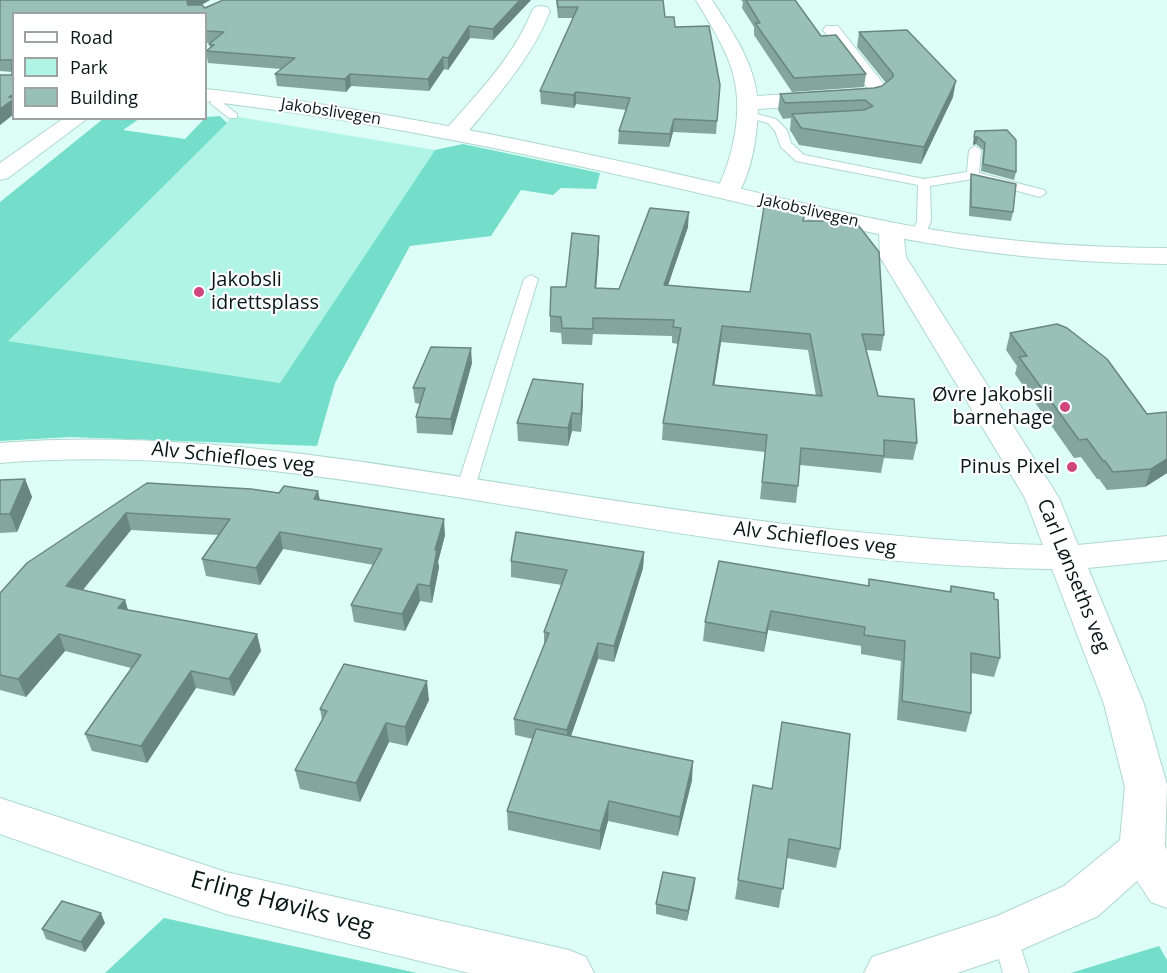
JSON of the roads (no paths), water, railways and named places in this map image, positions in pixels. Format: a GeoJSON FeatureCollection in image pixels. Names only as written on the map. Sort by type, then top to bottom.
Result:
{"type":"FeatureCollection","features":[{"type":"Feature","properties":{"kind":"street"},"geometry":{"type":"LineString","coordinates":[[704,0],[736,53],[744,72],[749,109],[733,182],[728,192]]}},
{"type":"Feature","properties":{"kind":"street"},"geometry":{"type":"LineString","coordinates":[[455,133],[514,59],[536,27],[541,11]]}},
{"type":"Feature","properties":{"kind":"street"},"geometry":{"type":"LineString","coordinates":[[749,109],[871,96],[879,91],[832,30]]}},
{"type":"Feature","properties":{"kind":"street","name":"Jakobslivegen"},"geometry":{"type":"LineString","coordinates":[[221,103],[302,107],[455,133],[905,232],[1024,249],[1167,256]]}},
{"type":"Feature","properties":{"kind":"street"},"geometry":{"type":"LineString","coordinates":[[0,173],[75,120]]}},
{"type":"Feature","properties":{"kind":"street","name":"Carl Lønseths veg"},"geometry":{"type":"LineString","coordinates":[[905,232],[893,257],[1042,498],[1124,704],[1146,787],[1142,849]]}},
{"type":"Feature","properties":{"kind":"street","name":"Alv Schiefloes veg"},"geometry":{"type":"LineString","coordinates":[[0,453],[144,449],[272,459],[466,487],[738,531],[868,547],[946,553],[1067,557],[1167,548]]}},
{"type":"Feature","properties":{"kind":"street","name":"Erling Høviks veg"},"geometry":{"type":"LineString","coordinates":[[0,816],[226,893],[569,973]]}},
{"type":"Feature","properties":{"kind":"street"},"geometry":{"type":"LineString","coordinates":[[890,973],[1010,954],[1081,901],[1142,849],[1167,888]]}},
{"type":"Feature","properties":{"kind":"lane"},"geometry":{"type":"LineString","coordinates":[[749,109],[782,125],[785,144],[800,158],[924,183],[974,176],[1040,193]]}},
{"type":"Feature","properties":{"kind":"lane"},"geometry":{"type":"LineString","coordinates":[[974,176],[975,150]]}},
{"type":"Feature","properties":{"kind":"lane"},"geometry":{"type":"LineString","coordinates":[[905,232],[924,221],[924,183]]}},
{"type":"Feature","properties":{"kind":"lane"},"geometry":{"type":"LineString","coordinates":[[466,487],[531,279]]}},
{"type":"Feature","properties":{"kind":"place","name":"Jakobsli idrettsplass"},"geometry":{"type":"Point","coordinates":[199,292]}},
{"type":"Feature","properties":{"kind":"place","name":"Øvre Jakobsli barnehage"},"geometry":{"type":"Point","coordinates":[1065,407]}},
{"type":"Feature","properties":{"kind":"place","name":"Pinus Pixel"},"geometry":{"type":"Point","coordinates":[1072,467]}}]}
